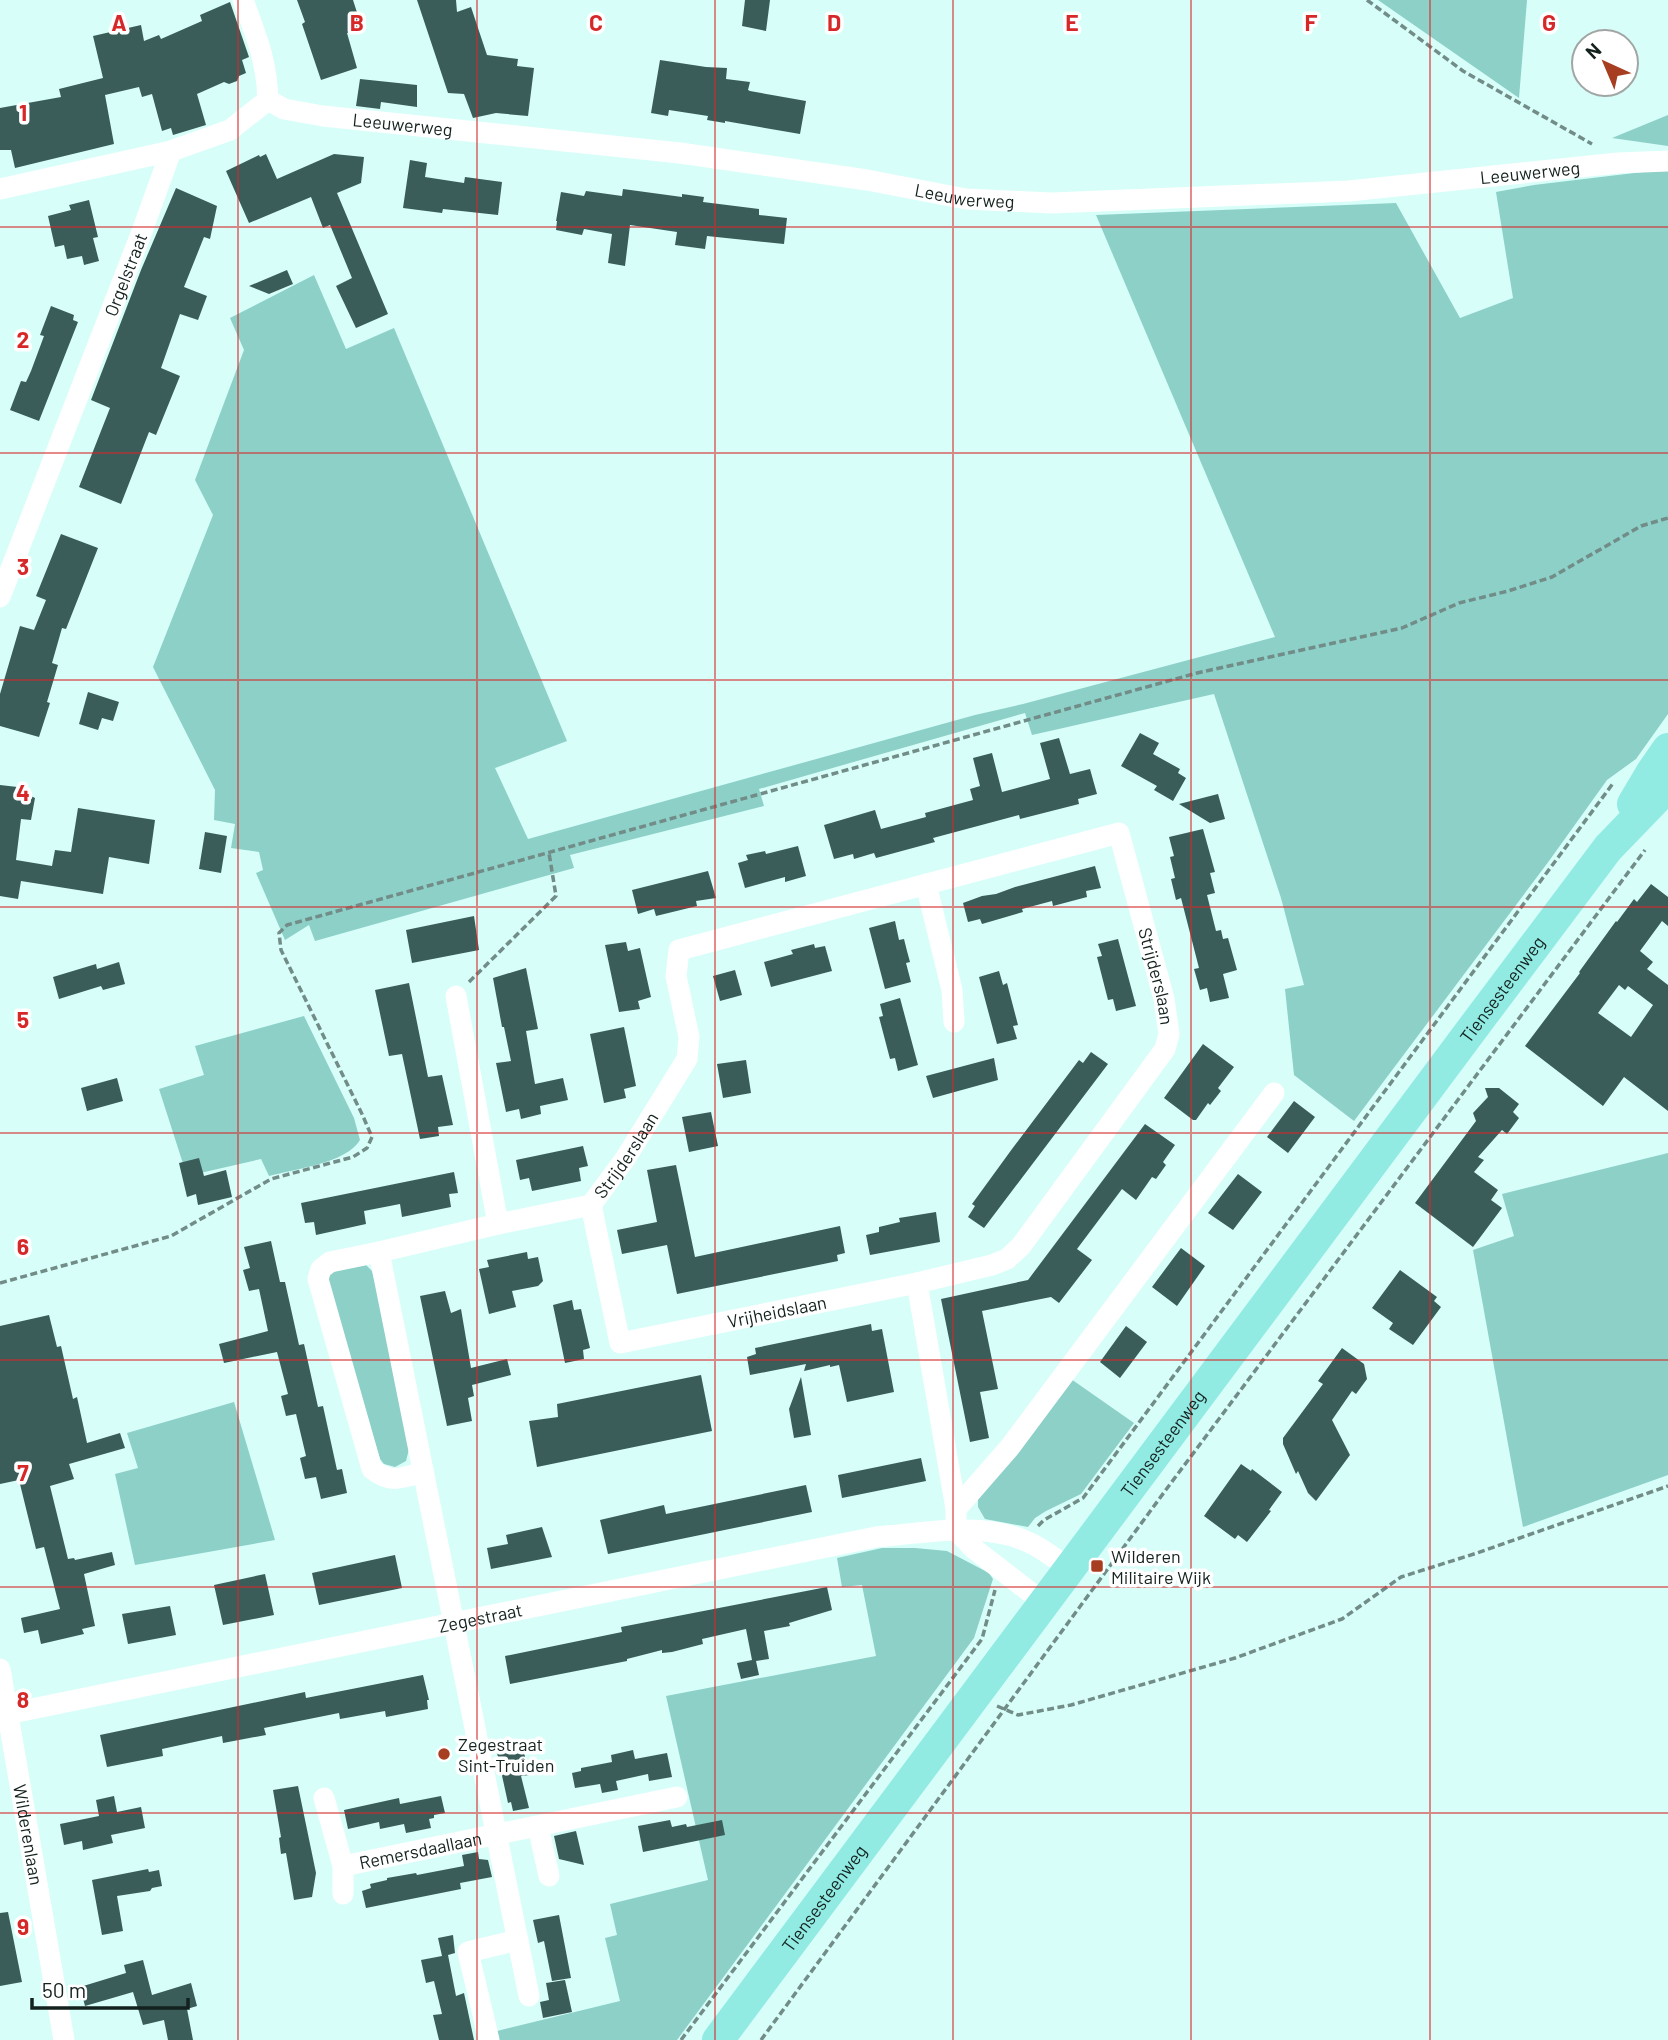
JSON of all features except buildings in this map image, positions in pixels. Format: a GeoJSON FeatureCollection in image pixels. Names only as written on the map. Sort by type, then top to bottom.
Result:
{"type":"FeatureCollection","features":[{"type":"Feature","properties":{"kind":"main road","name":"Tiensesteenweg"},"geometry":{"type":"LineString","coordinates":[[718,2040],[1608,848],[1668,749]]}},
{"type":"Feature","properties":{"kind":"main road","name":"Tiensesteenweg"},"geometry":{"type":"LineString","coordinates":[[1608,848],[1668,786]]}},
{"type":"Feature","properties":{"kind":"street"},"geometry":{"type":"LineString","coordinates":[[0,189],[171,151],[230,130],[268,100],[267,74],[261,48],[243,0]]}},
{"type":"Feature","properties":{"kind":"street","name":"Leeuwerweg"},"geometry":{"type":"LineString","coordinates":[[268,100],[284,109],[323,116],[680,153],[867,180],[966,199],[1052,203],[1349,191],[1618,163],[1668,161]]}},
{"type":"Feature","properties":{"kind":"street","name":"Orgelstraat"},"geometry":{"type":"LineString","coordinates":[[0,597],[171,151]]}},
{"type":"Feature","properties":{"kind":"street","name":"Strijderslaan"},"geometry":{"type":"LineString","coordinates":[[591,1205],[638,1138],[687,1059],[689,1037],[676,976],[679,950],[1119,833],[1164,999],[1169,1034],[1164,1049],[1021,1246],[1007,1259],[992,1265],[917,1283]]}},
{"type":"Feature","properties":{"kind":"street"},"geometry":{"type":"LineString","coordinates":[[926,884],[952,990],[954,1022]]}},
{"type":"Feature","properties":{"kind":"street"},"geometry":{"type":"LineString","coordinates":[[456,996],[498,1224]]}},
{"type":"Feature","properties":{"kind":"street"},"geometry":{"type":"LineString","coordinates":[[956,1520],[1275,1093]]}},
{"type":"Feature","properties":{"kind":"street"},"geometry":{"type":"LineString","coordinates":[[423,1472],[399,1478],[383,1478],[372,1469],[318,1279],[320,1269],[330,1262],[591,1205]]}},
{"type":"Feature","properties":{"kind":"street","name":"Vrijheidslaan"},"geometry":{"type":"LineString","coordinates":[[591,1205],[620,1343],[917,1283]]}},
{"type":"Feature","properties":{"kind":"street"},"geometry":{"type":"LineString","coordinates":[[379,1252],[453,1623]]}},
{"type":"Feature","properties":{"kind":"street"},"geometry":{"type":"LineString","coordinates":[[917,1283],[956,1520],[972,1548],[1044,1604]]}},
{"type":"Feature","properties":{"kind":"street","name":"Zegestraat"},"geometry":{"type":"LineString","coordinates":[[7,1714],[956,1520],[1028,1541],[1070,1569]]}},
{"type":"Feature","properties":{"kind":"street","name":"Remersdaallaan"},"geometry":{"type":"LineString","coordinates":[[453,1623],[529,1996]]}},
{"type":"Feature","properties":{"kind":"street","name":"Wilderenlaan"},"geometry":{"type":"LineString","coordinates":[[0,1669],[64,2040]]}},
{"type":"Feature","properties":{"kind":"street","name":"Remersdaallaan"},"geometry":{"type":"LineString","coordinates":[[343,1866],[677,1797]]}},
{"type":"Feature","properties":{"kind":"street","name":"Remersdaallaan"},"geometry":{"type":"LineString","coordinates":[[324,1798],[343,1866],[344,1894]]}},
{"type":"Feature","properties":{"kind":"street"},"geometry":{"type":"LineString","coordinates":[[538,1826],[549,1877]]}},
{"type":"Feature","properties":{"kind":"street"},"geometry":{"type":"LineString","coordinates":[[489,2040],[468,1952],[518,1940]]}},
{"type":"Feature","properties":{"kind":"path"},"geometry":{"type":"LineString","coordinates":[[1367,0],[1463,71],[1581,136],[1618,163]]}},
{"type":"Feature","properties":{"kind":"path"},"geometry":{"type":"LineString","coordinates":[[0,1283],[172,1236],[271,1179],[352,1157],[367,1148],[372,1137],[281,950],[279,933],[286,926],[1196,673],[1402,628],[1459,603],[1552,577],[1641,526],[1668,518]]}},
{"type":"Feature","properties":{"kind":"path"},"geometry":{"type":"LineString","coordinates":[[1028,1541],[1044,1520],[1083,1499],[1610,785],[1619,779]]}},
{"type":"Feature","properties":{"kind":"path"},"geometry":{"type":"LineString","coordinates":[[761,2040],[1338,1258],[1652,841]]}},
{"type":"Feature","properties":{"kind":"path"},"geometry":{"type":"LineString","coordinates":[[456,996],[556,896],[549,853]]}},
{"type":"Feature","properties":{"kind":"path"},"geometry":{"type":"LineString","coordinates":[[1004,1710],[1018,1715],[1071,1705],[1235,1658],[1342,1619],[1401,1577],[1668,1486]]}},
{"type":"Feature","properties":{"kind":"path"},"geometry":{"type":"LineString","coordinates":[[681,2040],[982,1639],[992,1596],[1005,1574]]}},
{"type":"Feature","properties":{"kind":"shaded area"},"geometry":{"type":"Polygon","coordinates":[[[1378,0],[1527,0],[1519,98],[1378,0]]]}},
{"type":"Feature","properties":{"kind":"shaded area"},"geometry":{"type":"Polygon","coordinates":[[[1668,115],[1668,146],[1612,138],[1668,115]]]}},
{"type":"Feature","properties":{"kind":"shaded area"},"geometry":{"type":"Polygon","coordinates":[[[1668,171],[1668,714],[1636,759],[1607,780],[1354,1121],[1294,1075],[1285,989],[1304,985],[1281,898],[1214,694],[1032,735],[1025,713],[759,789],[764,806],[570,855],[574,868],[315,941],[309,925],[285,940],[256,873],[263,870],[259,852],[231,848],[235,824],[214,820],[215,790],[153,667],[213,515],[195,480],[244,350],[230,318],[314,275],[346,349],[394,328],[567,741],[495,768],[528,839],[975,715],[1275,637],[1096,215],[1396,203],[1460,318],[1513,298],[1496,192],[1668,171]]]}},
{"type":"Feature","properties":{"kind":"shaded area"},"geometry":{"type":"Polygon","coordinates":[[[304,1016],[354,1118],[360,1140],[353,1148],[332,1160],[269,1176],[261,1159],[187,1176],[159,1089],[204,1075],[195,1046],[304,1016]]]}},
{"type":"Feature","properties":{"kind":"shaded area"},"geometry":{"type":"Polygon","coordinates":[[[1668,1153],[1668,1475],[1523,1527],[1473,1250],[1514,1236],[1502,1194],[1668,1153]]]}},
{"type":"Feature","properties":{"kind":"shaded area"},"geometry":{"type":"Polygon","coordinates":[[[365,1264],[372,1271],[375,1282],[409,1449],[406,1461],[395,1467],[384,1464],[380,1459],[327,1289],[329,1273],[365,1264]]]}},
{"type":"Feature","properties":{"kind":"shaded area"},"geometry":{"type":"Polygon","coordinates":[[[1071,1379],[1134,1423],[1081,1494],[1046,1511],[1028,1527],[985,1519],[978,1507],[978,1499],[1071,1379]]]}},
{"type":"Feature","properties":{"kind":"shaded area"},"geometry":{"type":"Polygon","coordinates":[[[234,1402],[275,1540],[135,1565],[115,1474],[138,1468],[127,1433],[234,1402]]]}},
{"type":"Feature","properties":{"kind":"shaded area"},"geometry":{"type":"Polygon","coordinates":[[[882,1548],[947,1551],[989,1573],[993,1579],[974,1638],[677,2040],[499,2040],[497,2031],[620,2001],[605,1938],[617,1935],[610,1904],[708,1880],[666,1696],[876,1656],[862,1585],[842,1587],[837,1558],[882,1548]]]}},
{"type":"Feature","properties":{"kind":"place","name":"Wilderen Militaire Wijk"},"geometry":{"type":"Point","coordinates":[1097,1566]}},
{"type":"Feature","properties":{"kind":"place","name":"Zegestraat Sint-Truiden"},"geometry":{"type":"Point","coordinates":[444,1754]}}]}
